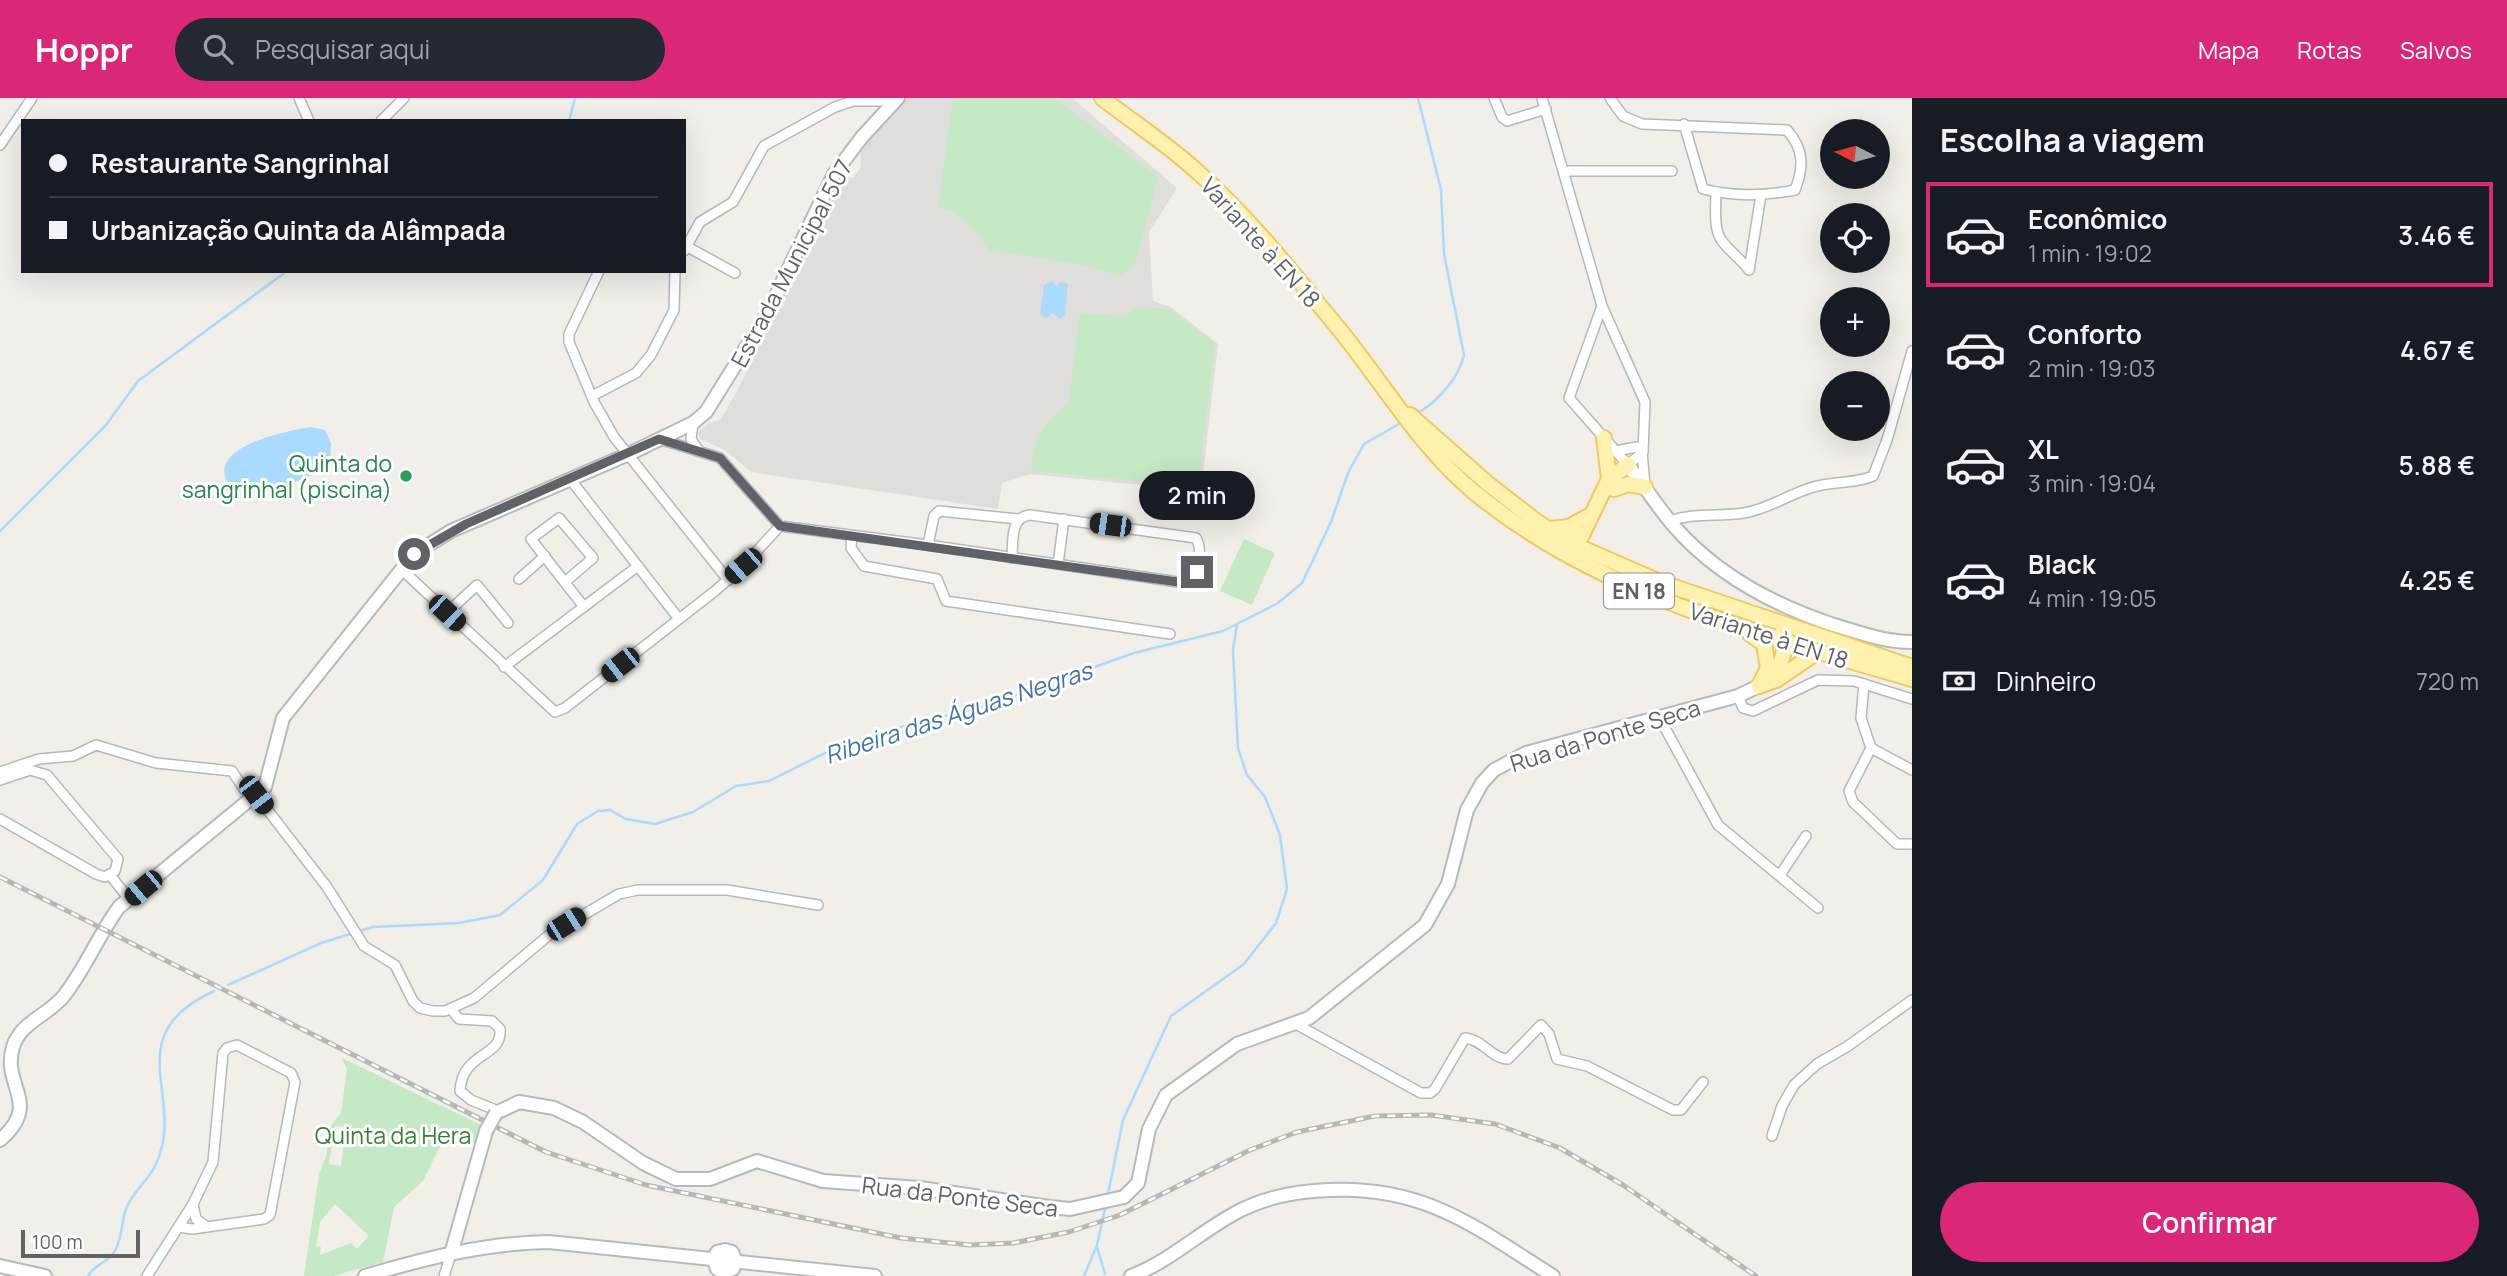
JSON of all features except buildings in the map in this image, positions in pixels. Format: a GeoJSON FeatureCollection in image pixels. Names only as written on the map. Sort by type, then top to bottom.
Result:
{"type":"FeatureCollection","features":[{"type":"Feature","properties":{"kind":"main road","name":"Variante à EN 18"},"geometry":{"type":"LineString","coordinates":[[1102,98],[1202,175],[1267,243],[1400,406],[1548,536],[1569,542],[1662,583],[1912,667]]}},
{"type":"Feature","properties":{"kind":"main road"},"geometry":{"type":"LineString","coordinates":[[1604,438],[1611,484]]}},
{"type":"Feature","properties":{"kind":"main road"},"geometry":{"type":"LineString","coordinates":[[1548,536],[1569,542],[1586,524],[1611,484],[1628,465]]}},
{"type":"Feature","properties":{"kind":"main road"},"geometry":{"type":"LineString","coordinates":[[1611,484],[1645,486]]}},
{"type":"Feature","properties":{"kind":"main road"},"geometry":{"type":"LineString","coordinates":[[1586,524],[1593,554]]}},
{"type":"Feature","properties":{"kind":"main road","name":"Variante à EN 18"},"geometry":{"type":"LineString","coordinates":[[1569,542],[1654,598],[1912,679]]}},
{"type":"Feature","properties":{"kind":"main road"},"geometry":{"type":"LineString","coordinates":[[1772,621],[1787,640]]}},
{"type":"Feature","properties":{"kind":"main road"},"geometry":{"type":"LineString","coordinates":[[1740,627],[1763,644],[1772,674]]}},
{"type":"Feature","properties":{"kind":"main road"},"geometry":{"type":"LineString","coordinates":[[1787,640],[1818,636]]}},
{"type":"Feature","properties":{"kind":"main road"},"geometry":{"type":"LineString","coordinates":[[1772,674],[1787,640]]}},
{"type":"Feature","properties":{"kind":"main road"},"geometry":{"type":"LineString","coordinates":[[1759,686],[1772,674],[1819,651]]}},
{"type":"Feature","properties":{"kind":"street"},"geometry":{"type":"LineString","coordinates":[[0,145],[33,98]]}},
{"type":"Feature","properties":{"kind":"street"},"geometry":{"type":"LineString","coordinates":[[299,98],[308,119]]}},
{"type":"Feature","properties":{"kind":"street"},"geometry":{"type":"LineString","coordinates":[[383,119],[404,98]]}},
{"type":"Feature","properties":{"kind":"street"},"geometry":{"type":"LineString","coordinates":[[1494,98],[1502,117],[1507,121],[1546,109]]}},
{"type":"Feature","properties":{"kind":"street"},"geometry":{"type":"LineString","coordinates":[[1542,98],[1602,306],[1645,402],[1646,435],[1640,450],[1628,465]]}},
{"type":"Feature","properties":{"kind":"street"},"geometry":{"type":"LineString","coordinates":[[1610,98],[1622,116],[1642,124],[1684,124],[1787,130],[1799,143],[1801,174],[1795,190],[1761,195],[1716,192],[1703,188],[1684,124]]}},
{"type":"Feature","properties":{"kind":"street"},"geometry":{"type":"LineString","coordinates":[[686,246],[700,222],[733,202],[764,146],[844,104],[879,99],[897,100]]}},
{"type":"Feature","properties":{"kind":"street","name":"Estrada Municipal 507"},"geometry":{"type":"LineString","coordinates":[[0,1140],[17,1123],[21,1113],[11,1060],[17,1039],[25,1027],[63,997],[103,928],[129,899],[265,787],[283,718],[401,569],[414,554],[451,531],[693,424],[722,390],[767,314],[834,174],[862,137],[897,100]]}},
{"type":"Feature","properties":{"kind":"street"},"geometry":{"type":"LineString","coordinates":[[1564,171],[1672,172]]}},
{"type":"Feature","properties":{"kind":"street"},"geometry":{"type":"LineString","coordinates":[[1716,192],[1721,241],[1749,270],[1749,249],[1761,195]]}},
{"type":"Feature","properties":{"kind":"street"},"geometry":{"type":"LineString","coordinates":[[686,248],[735,273]]}},
{"type":"Feature","properties":{"kind":"street"},"geometry":{"type":"LineString","coordinates":[[598,273],[569,334],[592,396],[605,424],[728,580]]}},
{"type":"Feature","properties":{"kind":"street"},"geometry":{"type":"LineString","coordinates":[[592,396],[636,373],[651,355],[674,310],[675,273]]}},
{"type":"Feature","properties":{"kind":"street"},"geometry":{"type":"LineString","coordinates":[[1602,306],[1569,398],[1628,465],[1670,521],[1718,567],[1754,592],[1792,611],[1889,642],[1912,642]]}},
{"type":"Feature","properties":{"kind":"street"},"geometry":{"type":"LineString","coordinates":[[1670,521],[1698,514],[1744,513],[1780,502],[1809,488],[1839,480],[1862,481],[1873,476],[1886,440],[1898,380],[1912,351]]}},
{"type":"Feature","properties":{"kind":"street"},"geometry":{"type":"LineString","coordinates":[[693,424],[691,439],[699,452]]}},
{"type":"Feature","properties":{"kind":"street"},"geometry":{"type":"LineString","coordinates":[[659,439],[720,458],[780,526],[1185,583],[1192,581],[1197,572],[1199,543],[1196,538],[1064,519],[1030,515],[1018,519],[939,511],[934,516],[928,545]]}},
{"type":"Feature","properties":{"kind":"street"},"geometry":{"type":"LineString","coordinates":[[1615,451],[1640,450]]}},
{"type":"Feature","properties":{"kind":"street"},"geometry":{"type":"LineString","coordinates":[[1640,450],[1645,486]]}},
{"type":"Feature","properties":{"kind":"street"},"geometry":{"type":"LineString","coordinates":[[570,479],[679,619]]}},
{"type":"Feature","properties":{"kind":"street"},"geometry":{"type":"LineString","coordinates":[[565,582],[593,558],[558,518],[531,539],[584,607]]}},
{"type":"Feature","properties":{"kind":"street"},"geometry":{"type":"LineString","coordinates":[[1012,558],[1018,519]]}},
{"type":"Feature","properties":{"kind":"street"},"geometry":{"type":"LineString","coordinates":[[1058,565],[1064,519]]}},
{"type":"Feature","properties":{"kind":"street"},"geometry":{"type":"LineString","coordinates":[[401,569],[555,712],[565,708],[728,580],[780,526]]}},
{"type":"Feature","properties":{"kind":"street"},"geometry":{"type":"LineString","coordinates":[[852,536],[851,548],[864,566],[937,579],[946,601],[1170,634]]}},
{"type":"Feature","properties":{"kind":"street"},"geometry":{"type":"LineString","coordinates":[[519,579],[545,556]]}},
{"type":"Feature","properties":{"kind":"street"},"geometry":{"type":"LineString","coordinates":[[505,667],[638,566]]}},
{"type":"Feature","properties":{"kind":"street"},"geometry":{"type":"LineString","coordinates":[[447,613],[477,585],[508,623]]}},
{"type":"Feature","properties":{"kind":"street"},"geometry":{"type":"LineString","coordinates":[[1738,696],[1743,708],[1753,711],[1818,680],[1864,684],[1912,699]]}},
{"type":"Feature","properties":{"kind":"street"},"geometry":{"type":"LineString","coordinates":[[1864,684],[1861,718],[1871,748],[1912,770]]}},
{"type":"Feature","properties":{"kind":"street","name":"Rua da Ponte Seca"},"geometry":{"type":"LineString","coordinates":[[497,1112],[519,1102],[554,1108],[583,1122],[643,1163],[677,1180],[710,1178],[757,1161],[823,1181],[920,1188],[1069,1209],[1124,1197],[1133,1190],[1142,1171],[1156,1111],[1166,1095],[1182,1080],[1237,1044],[1310,1018],[1425,925],[1448,884],[1467,810],[1482,783],[1493,770],[1526,753],[1738,696],[1759,686]]}},
{"type":"Feature","properties":{"kind":"street"},"geometry":{"type":"LineString","coordinates":[[1659,718],[1718,825],[1818,908]]}},
{"type":"Feature","properties":{"kind":"street"},"geometry":{"type":"LineString","coordinates":[[0,772],[39,759],[73,756],[96,745],[156,763],[232,771],[244,789],[256,795],[327,887],[364,946],[395,965],[413,1001],[420,1008],[451,1009],[491,986],[549,934],[619,894],[638,890],[727,890],[818,905]]}},
{"type":"Feature","properties":{"kind":"street"},"geometry":{"type":"LineString","coordinates":[[1871,748],[1850,791],[1853,802],[1897,844],[1912,844]]}},
{"type":"Feature","properties":{"kind":"street"},"geometry":{"type":"LineString","coordinates":[[0,780],[30,770],[47,775],[118,859],[110,875]]}},
{"type":"Feature","properties":{"kind":"street"},"geometry":{"type":"LineString","coordinates":[[0,818],[96,874],[110,875],[129,899]]}},
{"type":"Feature","properties":{"kind":"street"},"geometry":{"type":"LineString","coordinates":[[1780,875],[1806,836]]}},
{"type":"Feature","properties":{"kind":"street"},"geometry":{"type":"LineString","coordinates":[[1772,1136],[1782,1106],[1794,1085],[1817,1064],[1848,1046],[1912,1000]]}},
{"type":"Feature","properties":{"kind":"street"},"geometry":{"type":"LineString","coordinates":[[444,1276],[486,1131],[497,1112],[471,1100],[460,1091],[465,1071],[471,1061],[495,1048],[499,1042],[500,1028],[492,1021],[458,1019],[451,1009]]}},
{"type":"Feature","properties":{"kind":"street"},"geometry":{"type":"LineString","coordinates":[[1294,1023],[1421,1093],[1430,1093],[1435,1088],[1465,1038],[1474,1040],[1502,1059],[1508,1059],[1541,1025],[1549,1034],[1557,1059],[1587,1066],[1673,1110],[1681,1110],[1703,1082]]}},
{"type":"Feature","properties":{"kind":"street"},"geometry":{"type":"LineString","coordinates":[[148,1276],[205,1184],[217,1140],[223,1053],[227,1048],[237,1045],[291,1073],[295,1082],[268,1217],[207,1227],[179,1227]]}},
{"type":"Feature","properties":{"kind":"street"},"geometry":{"type":"LineString","coordinates":[[1133,1275],[1243,1209],[1301,1192],[1356,1189],[1399,1194],[1431,1204],[1464,1219],[1553,1276]]}},
{"type":"Feature","properties":{"kind":"street"},"geometry":{"type":"LineString","coordinates":[[193,1204],[196,1219],[207,1227]]}},
{"type":"Feature","properties":{"kind":"street"},"geometry":{"type":"LineString","coordinates":[[365,1276],[505,1243],[549,1242],[713,1259],[718,1252],[725,1250],[734,1255],[736,1262],[875,1276]]}},
{"type":"Feature","properties":{"kind":"street"},"geometry":{"type":"LineString","coordinates":[[0,1266],[45,1276]]}},
{"type":"Feature","properties":{"kind":"shaded area"},"geometry":{"type":"Polygon","coordinates":[[[906,98],[1072,98],[1177,188],[1149,232],[1153,301],[1171,307],[1218,344],[1201,491],[1030,474],[1002,483],[998,509],[751,472],[725,450],[700,439],[698,432],[709,423],[720,420],[736,393],[839,185],[846,177],[853,178],[861,167],[860,154],[876,131],[906,98]]]}},
{"type":"Feature","properties":{"kind":"green space"},"geometry":{"type":"Polygon","coordinates":[[[953,98],[1055,98],[1158,177],[1135,265],[1119,276],[1084,265],[989,250],[961,217],[938,207],[953,98]]]}},
{"type":"Feature","properties":{"kind":"green space"},"geometry":{"type":"Polygon","coordinates":[[[1135,307],[1169,309],[1215,344],[1198,487],[1031,471],[1034,447],[1045,426],[1069,401],[1080,313],[1126,316],[1135,307]]]}},
{"type":"Feature","properties":{"kind":"green space"},"geometry":{"type":"Polygon","coordinates":[[[1244,539],[1275,553],[1252,605],[1220,591],[1244,539]]]}},
{"type":"Feature","properties":{"kind":"green space","name":"Quinta da Hera"},"geometry":{"type":"Polygon","coordinates":[[[342,1058],[481,1125],[474,1143],[444,1138],[423,1181],[394,1207],[383,1262],[333,1276],[304,1276],[319,1174],[326,1157],[331,1126],[341,1113],[347,1069],[342,1058]],[[335,1126],[329,1164],[341,1166],[346,1127],[335,1126]],[[335,1204],[320,1222],[316,1246],[321,1247],[320,1255],[351,1243],[357,1249],[369,1236],[335,1204]]]}},
{"type":"Feature","properties":{"kind":"water"},"geometry":{"type":"Polygon","coordinates":[[[1052,281],[1057,287],[1060,282],[1068,284],[1065,315],[1060,319],[1053,313],[1046,318],[1040,314],[1044,285],[1052,281]]]}},
{"type":"Feature","properties":{"kind":"water"},"geometry":{"type":"Polygon","coordinates":[[[310,427],[325,430],[331,443],[330,461],[298,481],[259,489],[233,490],[225,475],[226,463],[235,453],[265,438],[310,427]]]}},
{"type":"Feature","properties":{"kind":"waterway"},"geometry":{"type":"LineString","coordinates":[[570,119],[575,98]]}},
{"type":"Feature","properties":{"kind":"waterway","name":"Ribeira das Águas Negras"},"geometry":{"type":"LineString","coordinates":[[1418,98],[1441,190],[1444,254],[1464,355],[1458,372],[1447,388],[1418,413]]}},
{"type":"Feature","properties":{"kind":"waterway"},"geometry":{"type":"LineString","coordinates":[[0,531],[106,425],[138,381],[284,273]]}},
{"type":"Feature","properties":{"kind":"waterway","name":"Ribeira das Águas Negras"},"geometry":{"type":"LineString","coordinates":[[228,985],[321,943],[373,927],[459,923],[500,915],[543,880],[577,824],[598,811],[610,810],[626,819],[655,824],[693,812],[736,786],[769,781],[829,751],[894,729],[984,706],[1134,653],[1223,631],[1278,603],[1302,583],[1331,522],[1348,473],[1364,444],[1399,424]]}},
{"type":"Feature","properties":{"kind":"waterway"},"geometry":{"type":"LineString","coordinates":[[1108,1194],[1123,1120],[1171,1016],[1244,964],[1276,923],[1287,889],[1280,835],[1265,797],[1247,775],[1238,748],[1233,650],[1237,624]]}},
{"type":"Feature","properties":{"kind":"waterway","name":"Ribeira das Águas Negras"},"geometry":{"type":"LineString","coordinates":[[88,1276],[115,1250],[129,1203],[156,1164],[163,1139],[161,1048],[168,1028],[185,1009],[214,991]]}},
{"type":"Feature","properties":{"kind":"waterway"},"geometry":{"type":"LineString","coordinates":[[1084,1276],[1097,1245],[1105,1209]]}},
{"type":"Feature","properties":{"kind":"waterway"},"geometry":{"type":"LineString","coordinates":[[1097,1247],[1105,1274]]}},
{"type":"Feature","properties":{"kind":"railway"},"geometry":{"type":"LineString","coordinates":[[0,877],[546,1152],[646,1185],[901,1238],[970,1245],[1013,1243],[1069,1232],[1120,1215],[1250,1150],[1297,1132],[1375,1116],[1431,1115],[1495,1124],[1560,1148],[1623,1185],[1756,1276]]}},
{"type":"Feature","properties":{"kind":"place","name":"Quinta do sangrinhal (piscina)"},"geometry":{"type":"Point","coordinates":[406,476]}},
{"type":"Feature","properties":{"kind":"route"},"geometry":{"type":"LineString","coordinates":[[414,554],[451,531],[659,439],[720,458],[769,517],[780,526],[1185,583],[1192,581],[1197,572]]}}]}
